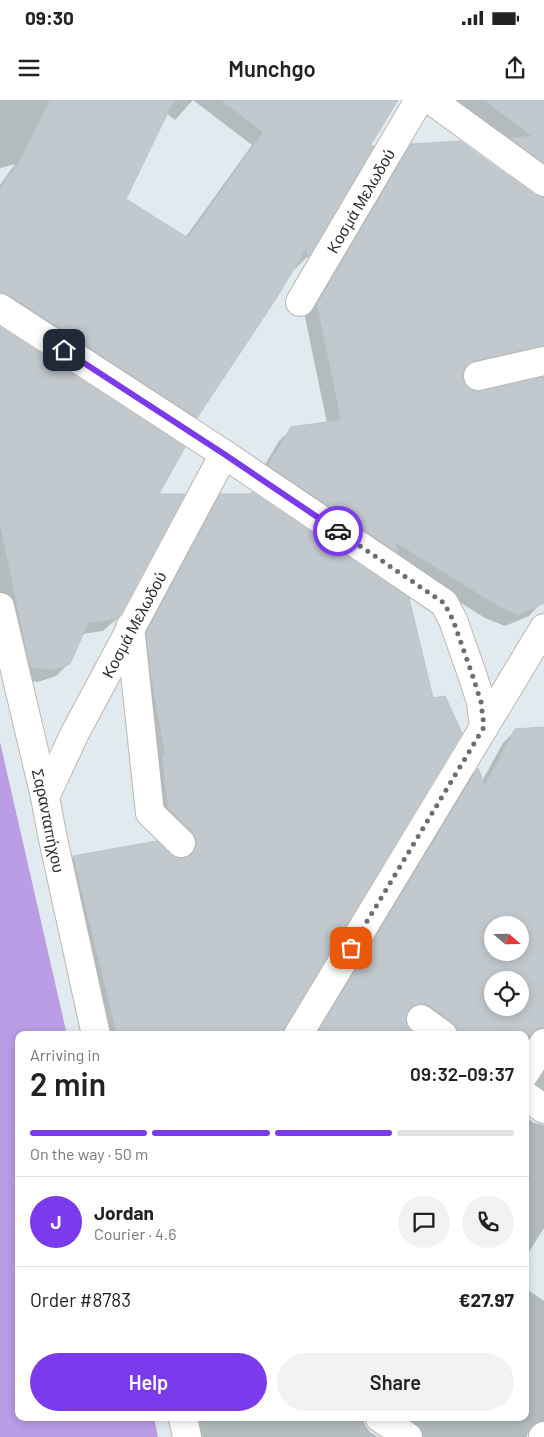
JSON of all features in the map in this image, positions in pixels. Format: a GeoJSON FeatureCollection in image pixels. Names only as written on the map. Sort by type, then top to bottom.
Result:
{"type":"FeatureCollection","features":[{"type":"Feature","properties":{"kind":"street","name":"Κοσμά Μελωδού"},"geometry":{"type":"LineString","coordinates":[[300,302],[419,100]]}},
{"type":"Feature","properties":{"kind":"street"},"geometry":{"type":"LineString","coordinates":[[431,100],[544,182]]}},
{"type":"Feature","properties":{"kind":"street"},"geometry":{"type":"LineString","coordinates":[[0,308],[224,454],[444,603],[453,620],[472,674],[481,702],[484,727]]}},
{"type":"Feature","properties":{"kind":"street"},"geometry":{"type":"LineString","coordinates":[[478,376],[544,361]]}},
{"type":"Feature","properties":{"kind":"street","name":"Κοσμά Μελωδού"},"geometry":{"type":"LineString","coordinates":[[45,797],[75,732],[224,454]]}},
{"type":"Feature","properties":{"kind":"street","name":"Σαρανταπήχου"},"geometry":{"type":"LineString","coordinates":[[0,607],[45,797],[95,1031]]}},
{"type":"Feature","properties":{"kind":"street"},"geometry":{"type":"LineString","coordinates":[[130,628],[150,813],[181,843]]}},
{"type":"Feature","properties":{"kind":"street"},"geometry":{"type":"LineString","coordinates":[[300,1031],[484,727],[536,662],[544,628]]}},
{"type":"Feature","properties":{"kind":"street"},"geometry":{"type":"LineString","coordinates":[[421,1019],[437,1031]]}},
{"type":"Feature","properties":{"kind":"street"},"geometry":{"type":"LineString","coordinates":[[529,1067],[544,1043]]}},
{"type":"Feature","properties":{"kind":"street"},"geometry":{"type":"LineString","coordinates":[[529,1098],[544,1109]]}},
{"type":"Feature","properties":{"kind":"street"},"geometry":{"type":"LineString","coordinates":[[184,1421],[187,1437]]}},
{"type":"Feature","properties":{"kind":"street"},"geometry":{"type":"LineString","coordinates":[[384,1421],[408,1437]]}},
{"type":"Feature","properties":{"kind":"shaded area"},"geometry":{"type":"Polygon","coordinates":[[[0,742],[66,1031],[15,1031],[15,1421],[155,1421],[158,1437],[0,1437],[0,742]]]}},
{"type":"Feature","properties":{"kind":"building"},"geometry":{"type":"Polygon","coordinates":[[[50,100],[174,100],[126,199],[188,238],[263,132],[221,100],[398,100],[370,146],[374,146],[308,258],[306,249],[277,297],[197,418],[9,295],[0,293],[0,189],[22,157],[50,100]]]}},
{"type":"Feature","properties":{"kind":"building"},"geometry":{"type":"Polygon","coordinates":[[[484,100],[544,100],[544,163],[510,138],[532,136],[484,100]]]}},
{"type":"Feature","properties":{"kind":"building"},"geometry":{"type":"Polygon","coordinates":[[[460,141],[535,195],[544,197],[544,346],[475,361],[467,365],[463,372],[466,386],[474,391],[544,377],[544,603],[518,615],[498,606],[395,542],[398,553],[268,465],[291,427],[341,420],[317,304],[411,144],[460,141]]]}},
{"type":"Feature","properties":{"kind":"building"},"geometry":{"type":"Polygon","coordinates":[[[0,327],[185,447],[159,494],[185,494],[120,615],[117,619],[88,623],[70,664],[52,670],[30,667],[0,524],[0,327]]]}},
{"type":"Feature","properties":{"kind":"building"},"geometry":{"type":"Polygon","coordinates":[[[252,492],[409,598],[433,698],[445,696],[462,733],[284,1031],[116,1031],[73,856],[157,841],[171,855],[185,858],[192,854],[196,847],[196,839],[192,832],[168,808],[162,755],[165,754],[151,676],[146,633],[220,494],[251,494],[252,492]]]}},
{"type":"Feature","properties":{"kind":"building"},"geometry":{"type":"Polygon","coordinates":[[[544,727],[544,1027],[536,1029],[531,1035],[529,1035],[529,1031],[457,1031],[452,1022],[430,1006],[422,1003],[414,1005],[409,1009],[406,1017],[407,1026],[412,1031],[318,1031],[478,768],[485,785],[515,729],[544,727]]]}},
{"type":"Feature","properties":{"kind":"way so far"},"geometry":{"type":"LineString","coordinates":[[338,531],[444,603],[453,620],[472,674],[481,702],[484,727],[351,948]]}},
{"type":"Feature","properties":{"kind":"route"},"geometry":{"type":"LineString","coordinates":[[64,350],[338,531]]}}]}
